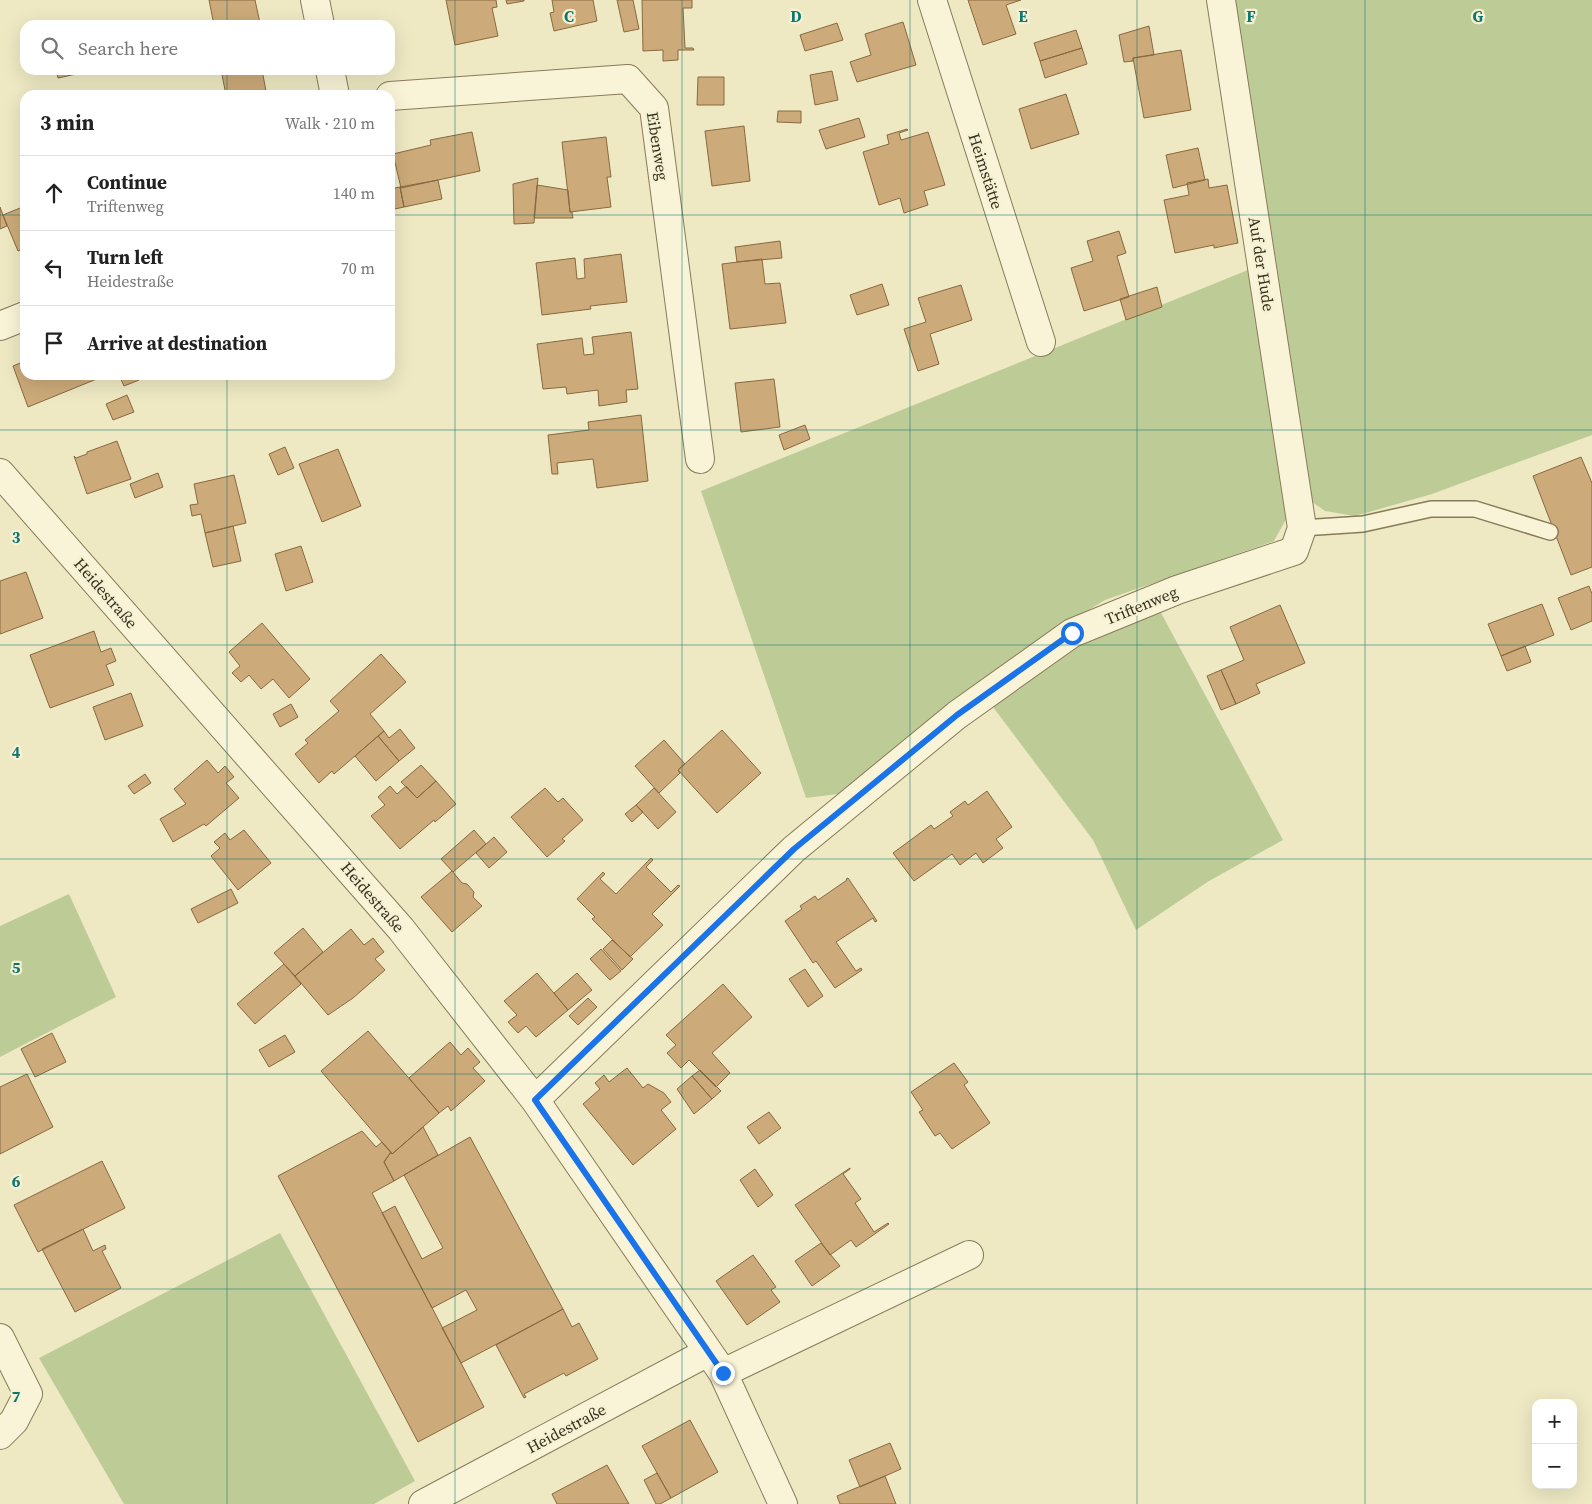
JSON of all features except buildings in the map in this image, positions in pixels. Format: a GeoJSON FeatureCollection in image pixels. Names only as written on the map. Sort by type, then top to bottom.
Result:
{"type":"FeatureCollection","features":[{"type":"Feature","properties":{"kind":"street"},"geometry":{"type":"LineString","coordinates":[[315,0],[319,20]]}},
{"type":"Feature","properties":{"kind":"street","name":"Heimstätte"},"geometry":{"type":"LineString","coordinates":[[932,0],[1041,342]]}},
{"type":"Feature","properties":{"kind":"street","name":"Auf der Hude"},"geometry":{"type":"LineString","coordinates":[[1222,0],[1302,528]]}},
{"type":"Feature","properties":{"kind":"street"},"geometry":{"type":"LineString","coordinates":[[331,75],[334,90]]}},
{"type":"Feature","properties":{"kind":"street","name":"Eibenweg"},"geometry":{"type":"LineString","coordinates":[[395,96],[628,79],[654,108],[700,459]]}},
{"type":"Feature","properties":{"kind":"street"},"geometry":{"type":"LineString","coordinates":[[0,326],[20,318]]}},
{"type":"Feature","properties":{"kind":"street","name":"Heidestraße"},"geometry":{"type":"LineString","coordinates":[[0,473],[402,929],[535,1100],[716,1363],[783,1504]]}},
{"type":"Feature","properties":{"kind":"street","name":"Triftenweg"},"geometry":{"type":"LineString","coordinates":[[535,1100],[794,849],[957,715],[1072,633],[1177,590],[1294,551],[1302,528]]}},
{"type":"Feature","properties":{"kind":"street","name":"Heidestraße"},"geometry":{"type":"LineString","coordinates":[[423,1504],[716,1363],[969,1255]]}},
{"type":"Feature","properties":{"kind":"street"},"geometry":{"type":"LineString","coordinates":[[0,1338],[28,1394],[14,1421],[0,1435]]}},
{"type":"Feature","properties":{"kind":"lane"},"geometry":{"type":"LineString","coordinates":[[1302,528],[1363,524],[1432,509],[1474,509],[1550,532]]}},
{"type":"Feature","properties":{"kind":"green space"},"geometry":{"type":"Polygon","coordinates":[[[1233,0],[1592,0],[1592,435],[1432,494],[1355,516],[1325,511],[1311,501],[1233,0]]]}},
{"type":"Feature","properties":{"kind":"green space"},"geometry":{"type":"Polygon","coordinates":[[[1248,270],[1289,514],[1274,541],[1105,600],[1044,637],[838,794],[806,798],[701,491],[1248,270]]]}},
{"type":"Feature","properties":{"kind":"green space"},"geometry":{"type":"Polygon","coordinates":[[[1159,609],[1283,840],[1209,881],[1136,930],[1093,840],[990,703],[1077,646],[1159,609]]]}},
{"type":"Feature","properties":{"kind":"green space"},"geometry":{"type":"Polygon","coordinates":[[[69,894],[116,997],[0,1057],[0,926],[69,894]]]}},
{"type":"Feature","properties":{"kind":"green space"},"geometry":{"type":"Polygon","coordinates":[[[280,1233],[415,1481],[374,1504],[124,1504],[39,1358],[280,1233]]]}},
{"type":"Feature","properties":{"kind":"route"},"geometry":{"type":"LineString","coordinates":[[723,1373],[535,1100],[794,849],[957,715],[1072,633]]}}]}
